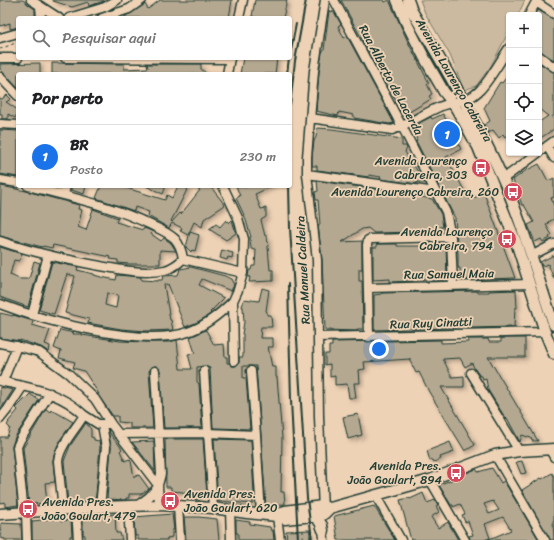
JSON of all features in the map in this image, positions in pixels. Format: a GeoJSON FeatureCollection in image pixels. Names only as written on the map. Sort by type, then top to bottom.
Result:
{"type":"FeatureCollection","features":[{"type":"Feature","properties":{"kind":"main road","name":"Avenida Lourenço Cabreira"},"geometry":{"type":"LineString","coordinates":[[397,0],[406,22],[424,57],[444,92],[453,103],[478,147],[516,242],[545,332],[554,354]]}},
{"type":"Feature","properties":{"kind":"main road","name":"Avenida Lourenço Cabreira"},"geometry":{"type":"LineString","coordinates":[[408,0],[412,11],[464,101],[503,179],[552,313],[554,325]]}},
{"type":"Feature","properties":{"kind":"main road"},"geometry":{"type":"LineString","coordinates":[[0,514],[159,504],[230,510],[277,516],[286,520],[430,480],[495,455],[519,451],[553,452]]}},
{"type":"Feature","properties":{"kind":"main road"},"geometry":{"type":"LineString","coordinates":[[322,511],[320,522],[324,537]]}},
{"type":"Feature","properties":{"kind":"street"},"geometry":{"type":"LineString","coordinates":[[32,0],[56,16]]}},
{"type":"Feature","properties":{"kind":"street"},"geometry":{"type":"LineString","coordinates":[[75,16],[105,6],[117,0]]}},
{"type":"Feature","properties":{"kind":"street"},"geometry":{"type":"LineString","coordinates":[[107,16],[129,8],[142,0]]}},
{"type":"Feature","properties":{"kind":"street"},"geometry":{"type":"LineString","coordinates":[[239,16],[243,0]]}},
{"type":"Feature","properties":{"kind":"street","name":"Rua Manuel Caldeira"},"geometry":{"type":"LineString","coordinates":[[322,511],[317,260],[307,157],[314,72],[325,0]]}},
{"type":"Feature","properties":{"kind":"street","name":"Rua Alberto de Lacerda"},"geometry":{"type":"LineString","coordinates":[[334,0],[446,212],[451,237],[453,286]]}},
{"type":"Feature","properties":{"kind":"street"},"geometry":{"type":"LineString","coordinates":[[531,12],[537,1],[554,14]]}},
{"type":"Feature","properties":{"kind":"street"},"geometry":{"type":"LineString","coordinates":[[40,6],[41,16]]}},
{"type":"Feature","properties":{"kind":"street"},"geometry":{"type":"LineString","coordinates":[[544,7],[554,6]]}},
{"type":"Feature","properties":{"kind":"street"},"geometry":{"type":"LineString","coordinates":[[2,38],[16,34]]}},
{"type":"Feature","properties":{"kind":"street"},"geometry":{"type":"LineString","coordinates":[[2,38],[16,40]]}},
{"type":"Feature","properties":{"kind":"street"},"geometry":{"type":"LineString","coordinates":[[310,118],[384,130],[392,130],[402,127],[441,106],[464,101],[479,91],[506,52]]}},
{"type":"Feature","properties":{"kind":"street"},"geometry":{"type":"LineString","coordinates":[[0,58],[16,58]]}},
{"type":"Feature","properties":{"kind":"street"},"geometry":{"type":"LineString","coordinates":[[542,58],[554,67]]}},
{"type":"Feature","properties":{"kind":"street"},"geometry":{"type":"LineString","coordinates":[[227,72],[230,60]]}},
{"type":"Feature","properties":{"kind":"street"},"geometry":{"type":"LineString","coordinates":[[0,77],[16,94]]}},
{"type":"Feature","properties":{"kind":"street"},"geometry":{"type":"LineString","coordinates":[[0,124],[16,125]]}},
{"type":"Feature","properties":{"kind":"street"},"geometry":{"type":"LineString","coordinates":[[542,150],[551,143],[554,158]]}},
{"type":"Feature","properties":{"kind":"street"},"geometry":{"type":"LineString","coordinates":[[503,179],[534,156]]}},
{"type":"Feature","properties":{"kind":"street"},"geometry":{"type":"LineString","coordinates":[[308,174],[436,192]]}},
{"type":"Feature","properties":{"kind":"street"},"geometry":{"type":"LineString","coordinates":[[0,180],[16,183]]}},
{"type":"Feature","properties":{"kind":"street"},"geometry":{"type":"LineString","coordinates":[[36,188],[119,212],[158,228],[175,240],[180,248],[183,259]]}},
{"type":"Feature","properties":{"kind":"street"},"geometry":{"type":"LineString","coordinates":[[64,195],[66,188]]}},
{"type":"Feature","properties":{"kind":"street"},"geometry":{"type":"LineString","coordinates":[[0,304],[92,330],[127,336],[169,336],[188,332],[199,327],[222,312],[233,301],[243,273],[244,239],[238,218],[224,188]]}},
{"type":"Feature","properties":{"kind":"street"},"geometry":{"type":"LineString","coordinates":[[369,337],[368,240],[451,237]]}},
{"type":"Feature","properties":{"kind":"street"},"geometry":{"type":"LineString","coordinates":[[0,242],[114,268],[150,272],[165,270],[173,267],[183,259]]}},
{"type":"Feature","properties":{"kind":"street"},"geometry":{"type":"LineString","coordinates":[[531,256],[554,244]]}},
{"type":"Feature","properties":{"kind":"street"},"geometry":{"type":"LineString","coordinates":[[32,314],[48,254]]}},
{"type":"Feature","properties":{"kind":"street"},"geometry":{"type":"LineString","coordinates":[[183,259],[243,273]]}},
{"type":"Feature","properties":{"kind":"street","name":"Rua Samuel Maia"},"geometry":{"type":"LineString","coordinates":[[368,288],[530,284]]}},
{"type":"Feature","properties":{"kind":"street"},"geometry":{"type":"LineString","coordinates":[[233,301],[234,361]]}},
{"type":"Feature","properties":{"kind":"street","name":"Rua Ruy Cinatti"},"geometry":{"type":"LineString","coordinates":[[318,337],[545,332]]}},
{"type":"Feature","properties":{"kind":"street"},"geometry":{"type":"LineString","coordinates":[[0,345],[17,346],[39,352],[69,374],[95,399],[118,434],[158,486]]}},
{"type":"Feature","properties":{"kind":"street"},"geometry":{"type":"LineString","coordinates":[[17,346],[2,381],[50,393],[69,402],[95,423],[102,425],[111,424]]}},
{"type":"Feature","properties":{"kind":"street"},"geometry":{"type":"LineString","coordinates":[[155,371],[161,474],[158,486],[159,504]]}},
{"type":"Feature","properties":{"kind":"street"},"geometry":{"type":"LineString","coordinates":[[204,371],[213,508]]}},
{"type":"Feature","properties":{"kind":"street"},"geometry":{"type":"LineString","coordinates":[[251,371],[261,514]]}},
{"type":"Feature","properties":{"kind":"street"},"geometry":{"type":"LineString","coordinates":[[471,373],[519,451]]}},
{"type":"Feature","properties":{"kind":"street"},"geometry":{"type":"LineString","coordinates":[[0,419],[23,386]]}},
{"type":"Feature","properties":{"kind":"street"},"geometry":{"type":"LineString","coordinates":[[27,540],[17,447],[50,393]]}},
{"type":"Feature","properties":{"kind":"street"},"geometry":{"type":"LineString","coordinates":[[63,510],[58,461],[59,454],[84,415]]}},
{"type":"Feature","properties":{"kind":"street"},"geometry":{"type":"LineString","coordinates":[[100,507],[106,448],[102,425]]}},
{"type":"Feature","properties":{"kind":"street"},"geometry":{"type":"LineString","coordinates":[[118,434],[159,435],[208,433],[256,435]]}},
{"type":"Feature","properties":{"kind":"street"},"geometry":{"type":"LineString","coordinates":[[495,455],[545,540]]}},
{"type":"Feature","properties":{"kind":"street"},"geometry":{"type":"LineString","coordinates":[[430,480],[465,540]]}},
{"type":"Feature","properties":{"kind":"street"},"geometry":{"type":"LineString","coordinates":[[138,506],[149,497],[158,486]]}},
{"type":"Feature","properties":{"kind":"street"},"geometry":{"type":"LineString","coordinates":[[376,496],[401,540]]}},
{"type":"Feature","properties":{"kind":"street"},"geometry":{"type":"LineString","coordinates":[[178,505],[180,540]]}},
{"type":"Feature","properties":{"kind":"street"},"geometry":{"type":"LineString","coordinates":[[128,506],[130,540]]}},
{"type":"Feature","properties":{"kind":"street"},"geometry":{"type":"LineString","coordinates":[[76,509],[78,540]]}},
{"type":"Feature","properties":{"kind":"street"},"geometry":{"type":"LineString","coordinates":[[230,510],[231,540]]}},
{"type":"Feature","properties":{"kind":"street"},"geometry":{"type":"LineString","coordinates":[[277,516],[280,540]]}},
{"type":"Feature","properties":{"kind":"path"},"geometry":{"type":"LineString","coordinates":[[0,49],[16,41]]}},
{"type":"Feature","properties":{"kind":"path"},"geometry":{"type":"LineString","coordinates":[[303,530],[304,540]]}},
{"type":"Feature","properties":{"kind":"path"},"geometry":{"type":"LineString","coordinates":[[310,530],[310,540]]}},
{"type":"Feature","properties":{"kind":"shaded area"},"geometry":{"type":"Polygon","coordinates":[[[420,0],[525,0],[519,12],[506,12],[506,37],[491,66],[476,86],[464,90],[450,55],[425,13],[420,0]]]}},
{"type":"Feature","properties":{"kind":"building"},"geometry":{"type":"Polygon","coordinates":[[[0,0],[23,0],[35,9],[35,16],[16,16],[16,28],[10,29],[10,23],[0,26],[0,0]]]}},
{"type":"Feature","properties":{"kind":"building"},"geometry":{"type":"Polygon","coordinates":[[[53,0],[104,1],[89,6],[88,2],[72,7],[53,0]]]}},
{"type":"Feature","properties":{"kind":"building"},"geometry":{"type":"Polygon","coordinates":[[[160,0],[232,0],[229,16],[126,16],[145,4],[148,9],[160,0]]]}},
{"type":"Feature","properties":{"kind":"building"},"geometry":{"type":"Polygon","coordinates":[[[255,0],[287,0],[283,16],[252,16],[255,0]]]}},
{"type":"Feature","properties":{"kind":"building"},"geometry":{"type":"Polygon","coordinates":[[[341,0],[384,0],[385,2],[389,0],[429,83],[427,84],[432,94],[429,96],[431,99],[406,114],[401,113],[394,96],[393,97],[389,90],[341,0]]]}},
{"type":"Feature","properties":{"kind":"building"},"geometry":{"type":"Polygon","coordinates":[[[329,11],[334,12],[341,24],[338,26],[344,38],[347,36],[394,123],[389,124],[354,118],[354,115],[339,112],[338,116],[316,111],[319,72],[322,52],[324,50],[329,11]]]}},
{"type":"Feature","properties":{"kind":"building"},"geometry":{"type":"Polygon","coordinates":[[[542,12],[554,19],[554,60],[542,53],[542,12]]]}},
{"type":"Feature","properties":{"kind":"building"},"geometry":{"type":"Polygon","coordinates":[[[243,60],[277,60],[275,72],[240,72],[243,60]]]}},
{"type":"Feature","properties":{"kind":"building"},"geometry":{"type":"Polygon","coordinates":[[[40,63],[40,72],[16,72],[16,86],[0,69],[0,64],[40,63]]]}},
{"type":"Feature","properties":{"kind":"building"},"geometry":{"type":"Polygon","coordinates":[[[52,63],[124,64],[124,69],[148,68],[147,64],[201,64],[201,69],[205,72],[52,72],[52,63]]]}},
{"type":"Feature","properties":{"kind":"building"},"geometry":{"type":"Polygon","coordinates":[[[542,65],[554,72],[554,115],[552,117],[554,120],[554,129],[542,137],[542,120],[548,116],[542,111],[542,65]]]}},
{"type":"Feature","properties":{"kind":"building"},"geometry":{"type":"Polygon","coordinates":[[[506,78],[506,136],[503,134],[499,138],[493,130],[489,133],[484,125],[490,121],[484,108],[500,82],[502,83],[506,78]]]}},
{"type":"Feature","properties":{"kind":"building"},"geometry":{"type":"Polygon","coordinates":[[[7,95],[11,99],[6,102],[16,109],[15,118],[8,114],[8,119],[2,119],[2,114],[0,114],[0,98],[2,99],[7,95]]]}},
{"type":"Feature","properties":{"kind":"building"},"geometry":{"type":"Polygon","coordinates":[[[443,114],[461,149],[446,157],[469,199],[473,196],[474,198],[484,193],[515,278],[460,280],[455,218],[416,141],[417,140],[413,130],[420,127],[419,123],[431,117],[432,119],[443,114]]]}},
{"type":"Feature","properties":{"kind":"building"},"geometry":{"type":"Polygon","coordinates":[[[317,128],[402,139],[402,146],[406,146],[407,148],[405,152],[425,183],[417,182],[417,184],[380,179],[381,177],[369,175],[369,177],[317,170],[317,166],[312,166],[312,157],[317,128]]]}},
{"type":"Feature","properties":{"kind":"building"},"geometry":{"type":"Polygon","coordinates":[[[0,130],[16,131],[16,177],[0,174],[0,130]]]}},
{"type":"Feature","properties":{"kind":"building"},"geometry":{"type":"Polygon","coordinates":[[[539,164],[548,181],[554,178],[554,197],[551,198],[554,206],[554,219],[546,225],[552,235],[549,237],[550,238],[543,242],[541,239],[535,242],[528,225],[534,222],[524,205],[522,205],[513,180],[525,171],[539,164]]]}},
{"type":"Feature","properties":{"kind":"building"},"geometry":{"type":"Polygon","coordinates":[[[317,181],[390,191],[432,199],[441,214],[443,227],[440,227],[440,231],[417,230],[417,232],[374,233],[368,228],[362,229],[342,242],[362,241],[362,269],[359,269],[359,281],[362,281],[363,329],[357,329],[357,331],[325,330],[322,260],[318,225],[320,225],[318,200],[316,200],[315,192],[318,191],[317,181]]]}},
{"type":"Feature","properties":{"kind":"building"},"geometry":{"type":"Polygon","coordinates":[[[1,186],[79,205],[78,209],[82,210],[78,227],[86,230],[93,209],[118,218],[116,222],[143,230],[144,228],[152,231],[151,234],[161,241],[164,238],[171,243],[176,251],[160,250],[160,264],[129,264],[118,263],[118,260],[110,259],[111,257],[53,245],[52,248],[42,247],[0,236],[1,186]]]}},
{"type":"Feature","properties":{"kind":"building"},"geometry":{"type":"Polygon","coordinates":[[[71,188],[86,188],[84,194],[71,190],[71,188]]]}},
{"type":"Feature","properties":{"kind":"building"},"geometry":{"type":"Polygon","coordinates":[[[100,188],[126,188],[165,200],[167,195],[172,198],[177,188],[188,188],[171,221],[172,222],[180,213],[181,214],[200,190],[197,188],[212,188],[225,205],[204,219],[202,227],[194,222],[188,235],[180,231],[182,228],[172,223],[169,228],[148,216],[149,212],[135,207],[134,211],[96,198],[100,188]]]}},
{"type":"Feature","properties":{"kind":"building"},"geometry":{"type":"Polygon","coordinates":[[[150,188],[165,188],[163,194],[150,188]]]}},
{"type":"Feature","properties":{"kind":"building"},"geometry":{"type":"Polygon","coordinates":[[[237,188],[268,188],[255,194],[261,209],[266,208],[266,217],[261,220],[265,236],[267,236],[270,270],[273,270],[273,281],[249,282],[249,270],[251,270],[252,266],[255,266],[256,250],[251,249],[251,237],[245,217],[236,198],[240,196],[237,188]]]}},
{"type":"Feature","properties":{"kind":"building"},"geometry":{"type":"Polygon","coordinates":[[[226,220],[229,223],[232,220],[236,233],[226,240],[209,229],[216,224],[220,227],[226,220]]]}},
{"type":"Feature","properties":{"kind":"building"},"geometry":{"type":"Polygon","coordinates":[[[190,232],[199,235],[195,251],[192,250],[191,252],[186,247],[190,232]]]}},
{"type":"Feature","properties":{"kind":"building"},"geometry":{"type":"Polygon","coordinates":[[[426,243],[446,244],[447,279],[444,279],[444,281],[425,281],[425,279],[413,279],[413,281],[390,282],[390,279],[373,280],[373,247],[377,247],[377,244],[426,246],[426,243]]]}},
{"type":"Feature","properties":{"kind":"building"},"geometry":{"type":"Polygon","coordinates":[[[0,247],[22,254],[19,261],[14,260],[10,275],[20,279],[29,279],[34,261],[40,263],[28,307],[0,297],[0,247]]]}},
{"type":"Feature","properties":{"kind":"building"},"geometry":{"type":"Polygon","coordinates":[[[222,250],[233,253],[232,258],[228,257],[227,260],[220,258],[222,250]]]}},
{"type":"Feature","properties":{"kind":"building"},"geometry":{"type":"Polygon","coordinates":[[[554,255],[554,279],[548,264],[542,266],[540,262],[554,255]]]}},
{"type":"Feature","properties":{"kind":"building"},"geometry":{"type":"Polygon","coordinates":[[[52,262],[78,267],[77,270],[116,280],[117,275],[141,277],[141,280],[158,281],[162,280],[163,276],[178,275],[180,269],[191,267],[225,276],[231,279],[234,285],[231,291],[202,279],[199,285],[224,298],[210,312],[211,313],[209,315],[198,322],[185,327],[168,284],[164,285],[173,330],[146,331],[121,329],[88,323],[89,319],[65,313],[75,276],[67,274],[54,314],[39,310],[52,262]],[[107,293],[105,305],[116,308],[118,295],[107,293]]]}},
{"type":"Feature","properties":{"kind":"building"},"geometry":{"type":"Polygon","coordinates":[[[262,288],[269,290],[266,311],[267,315],[271,315],[272,327],[261,327],[260,338],[273,338],[273,347],[268,347],[272,367],[276,367],[282,438],[281,492],[284,492],[285,504],[270,505],[271,507],[266,507],[256,366],[243,366],[243,378],[246,378],[250,429],[213,428],[210,368],[204,366],[197,367],[197,382],[199,384],[202,428],[164,428],[160,371],[159,368],[155,366],[149,371],[153,428],[130,428],[130,423],[118,422],[118,416],[113,416],[97,394],[99,394],[84,371],[73,368],[75,362],[59,358],[61,351],[54,348],[60,330],[74,333],[73,334],[82,334],[120,341],[169,342],[177,340],[180,369],[192,369],[188,354],[195,353],[190,337],[206,330],[214,345],[224,344],[227,363],[232,366],[236,366],[239,363],[239,357],[243,357],[242,334],[244,322],[242,307],[244,299],[259,301],[262,288]]]}},
{"type":"Feature","properties":{"kind":"building"},"geometry":{"type":"Polygon","coordinates":[[[516,290],[517,308],[515,308],[514,327],[471,328],[471,325],[455,326],[455,328],[374,330],[374,295],[382,293],[489,292],[516,290]]]}},
{"type":"Feature","properties":{"kind":"building"},"geometry":{"type":"Polygon","coordinates":[[[0,313],[33,321],[32,325],[50,330],[45,344],[50,346],[49,352],[41,347],[20,340],[0,338],[0,313]]]}},
{"type":"Feature","properties":{"kind":"building"},"geometry":{"type":"Polygon","coordinates":[[[501,338],[525,338],[525,357],[488,357],[538,441],[532,441],[531,438],[522,435],[520,442],[507,418],[506,419],[488,390],[486,379],[483,380],[482,376],[480,376],[472,363],[465,367],[460,358],[443,359],[452,377],[464,376],[464,387],[441,387],[475,445],[465,451],[429,392],[419,372],[416,373],[410,359],[364,362],[365,369],[359,370],[360,383],[354,383],[356,398],[349,398],[347,384],[335,385],[335,376],[330,377],[330,364],[325,365],[325,354],[329,354],[329,346],[332,346],[332,342],[441,340],[441,343],[468,342],[468,339],[488,339],[489,342],[501,342],[501,338]]]}},
{"type":"Feature","properties":{"kind":"building"},"geometry":{"type":"Polygon","coordinates":[[[0,387],[13,390],[0,410],[0,387]]]}},
{"type":"Feature","properties":{"kind":"building"},"geometry":{"type":"Polygon","coordinates":[[[30,394],[39,400],[15,437],[12,447],[18,505],[5,507],[5,502],[0,503],[0,437],[7,437],[10,428],[7,425],[8,422],[18,410],[16,408],[30,394]]]}},
{"type":"Feature","properties":{"kind":"building"},"geometry":{"type":"Polygon","coordinates":[[[46,409],[50,412],[51,410],[54,411],[73,422],[60,440],[54,454],[53,461],[55,482],[45,483],[47,503],[29,504],[23,448],[46,409]]]}},
{"type":"Feature","properties":{"kind":"building"},"geometry":{"type":"Polygon","coordinates":[[[358,414],[362,435],[348,439],[343,417],[358,414]]]}},
{"type":"Feature","properties":{"kind":"building"},"geometry":{"type":"Polygon","coordinates":[[[86,423],[91,429],[91,437],[94,438],[94,440],[99,441],[100,447],[96,495],[95,499],[92,501],[68,503],[64,461],[70,446],[86,423]]]}},
{"type":"Feature","properties":{"kind":"building"},"geometry":{"type":"Polygon","coordinates":[[[108,430],[122,449],[120,451],[125,461],[129,459],[131,461],[134,477],[139,475],[149,489],[141,494],[129,494],[129,498],[126,498],[126,500],[107,499],[111,447],[108,430]]]}},
{"type":"Feature","properties":{"kind":"building"},"geometry":{"type":"Polygon","coordinates":[[[203,439],[207,495],[200,495],[200,500],[184,498],[185,493],[171,491],[171,487],[166,487],[165,440],[203,439]]]}},
{"type":"Feature","properties":{"kind":"building"},"geometry":{"type":"Polygon","coordinates":[[[214,439],[251,440],[254,494],[252,495],[253,504],[218,501],[214,439]]]}},
{"type":"Feature","properties":{"kind":"building"},"geometry":{"type":"Polygon","coordinates":[[[154,441],[155,471],[132,442],[154,441]]]}},
{"type":"Feature","properties":{"kind":"building"},"geometry":{"type":"Polygon","coordinates":[[[450,442],[454,452],[440,457],[441,459],[434,462],[433,460],[430,461],[427,451],[450,442]]]}},
{"type":"Feature","properties":{"kind":"building"},"geometry":{"type":"Polygon","coordinates":[[[522,461],[526,473],[521,474],[516,462],[522,461]]]}},
{"type":"Feature","properties":{"kind":"building"},"geometry":{"type":"Polygon","coordinates":[[[492,468],[501,483],[504,481],[539,540],[487,540],[511,530],[503,517],[485,524],[490,538],[484,540],[470,540],[469,536],[473,535],[468,521],[465,522],[462,515],[465,514],[460,504],[453,507],[439,485],[476,469],[478,472],[492,468]],[[493,501],[484,504],[489,514],[499,510],[493,501]]]}},
{"type":"Feature","properties":{"kind":"building"},"geometry":{"type":"Polygon","coordinates":[[[552,473],[554,476],[554,540],[550,540],[522,490],[552,473]]]}},
{"type":"Feature","properties":{"kind":"building"},"geometry":{"type":"Polygon","coordinates":[[[423,493],[427,503],[435,500],[438,505],[436,506],[439,512],[431,517],[438,528],[448,522],[458,540],[411,540],[400,500],[410,499],[423,493]]]}},
{"type":"Feature","properties":{"kind":"building"},"geometry":{"type":"Polygon","coordinates":[[[374,506],[395,540],[338,540],[334,516],[374,506]]]}},
{"type":"Feature","properties":{"kind":"building"},"geometry":{"type":"Polygon","coordinates":[[[115,514],[116,533],[120,533],[122,540],[85,540],[85,535],[83,535],[83,520],[95,519],[94,516],[115,514]]]}},
{"type":"Feature","properties":{"kind":"building"},"geometry":{"type":"Polygon","coordinates":[[[172,514],[174,530],[172,530],[172,537],[167,538],[167,540],[138,540],[138,536],[135,536],[134,517],[172,514]]]}},
{"type":"Feature","properties":{"kind":"building"},"geometry":{"type":"Polygon","coordinates":[[[184,517],[217,519],[219,540],[186,540],[184,517]]]}},
{"type":"Feature","properties":{"kind":"building"},"geometry":{"type":"Polygon","coordinates":[[[61,518],[61,521],[71,520],[72,536],[70,536],[70,540],[32,540],[32,521],[61,518]]]}},
{"type":"Feature","properties":{"kind":"building"},"geometry":{"type":"Polygon","coordinates":[[[236,520],[270,527],[271,531],[273,531],[274,540],[238,540],[238,533],[236,533],[236,520]]]}},
{"type":"Feature","properties":{"kind":"building"},"geometry":{"type":"Polygon","coordinates":[[[1,523],[21,524],[22,540],[5,540],[0,538],[1,523]]]}},
{"type":"Feature","properties":{"kind":"building"},"geometry":{"type":"Polygon","coordinates":[[[310,530],[310,540],[287,540],[286,531],[310,530]]]}},
{"type":"Feature","properties":{"kind":"railway"},"geometry":{"type":"LineString","coordinates":[[292,87],[306,0]]}},
{"type":"Feature","properties":{"kind":"railway"},"geometry":{"type":"LineString","coordinates":[[292,45],[296,24]]}},
{"type":"Feature","properties":{"kind":"railway"},"geometry":{"type":"LineString","coordinates":[[287,72],[289,60]]}},
{"type":"Feature","properties":{"kind":"railway"},"geometry":{"type":"LineString","coordinates":[[289,188],[290,228],[307,498],[312,540]]}},
{"type":"Feature","properties":{"kind":"railway"},"geometry":{"type":"LineString","coordinates":[[288,284],[291,400],[298,540]]}},
{"type":"Feature","properties":{"kind":"place","name":"BR"},"geometry":{"type":"Point","coordinates":[447,134]}},
{"type":"Feature","properties":{"kind":"place","name":"Avenida Lourenço Cabreira, 303"},"geometry":{"type":"Point","coordinates":[481,168]}},
{"type":"Feature","properties":{"kind":"place","name":"Avenida Lourenço Cabreira, 260"},"geometry":{"type":"Point","coordinates":[513,192]}},
{"type":"Feature","properties":{"kind":"place","name":"Avenida Lourenço Cabreira, 794"},"geometry":{"type":"Point","coordinates":[507,239]}},
{"type":"Feature","properties":{"kind":"place","name":"Avenida Pres. João Goulart, 894"},"geometry":{"type":"Point","coordinates":[456,473]}},
{"type":"Feature","properties":{"kind":"place","name":"Avenida Pres. João Goulart, 620"},"geometry":{"type":"Point","coordinates":[170,501]}},
{"type":"Feature","properties":{"kind":"place","name":"Avenida Pres. João Goulart, 479"},"geometry":{"type":"Point","coordinates":[28,509]}}]}
